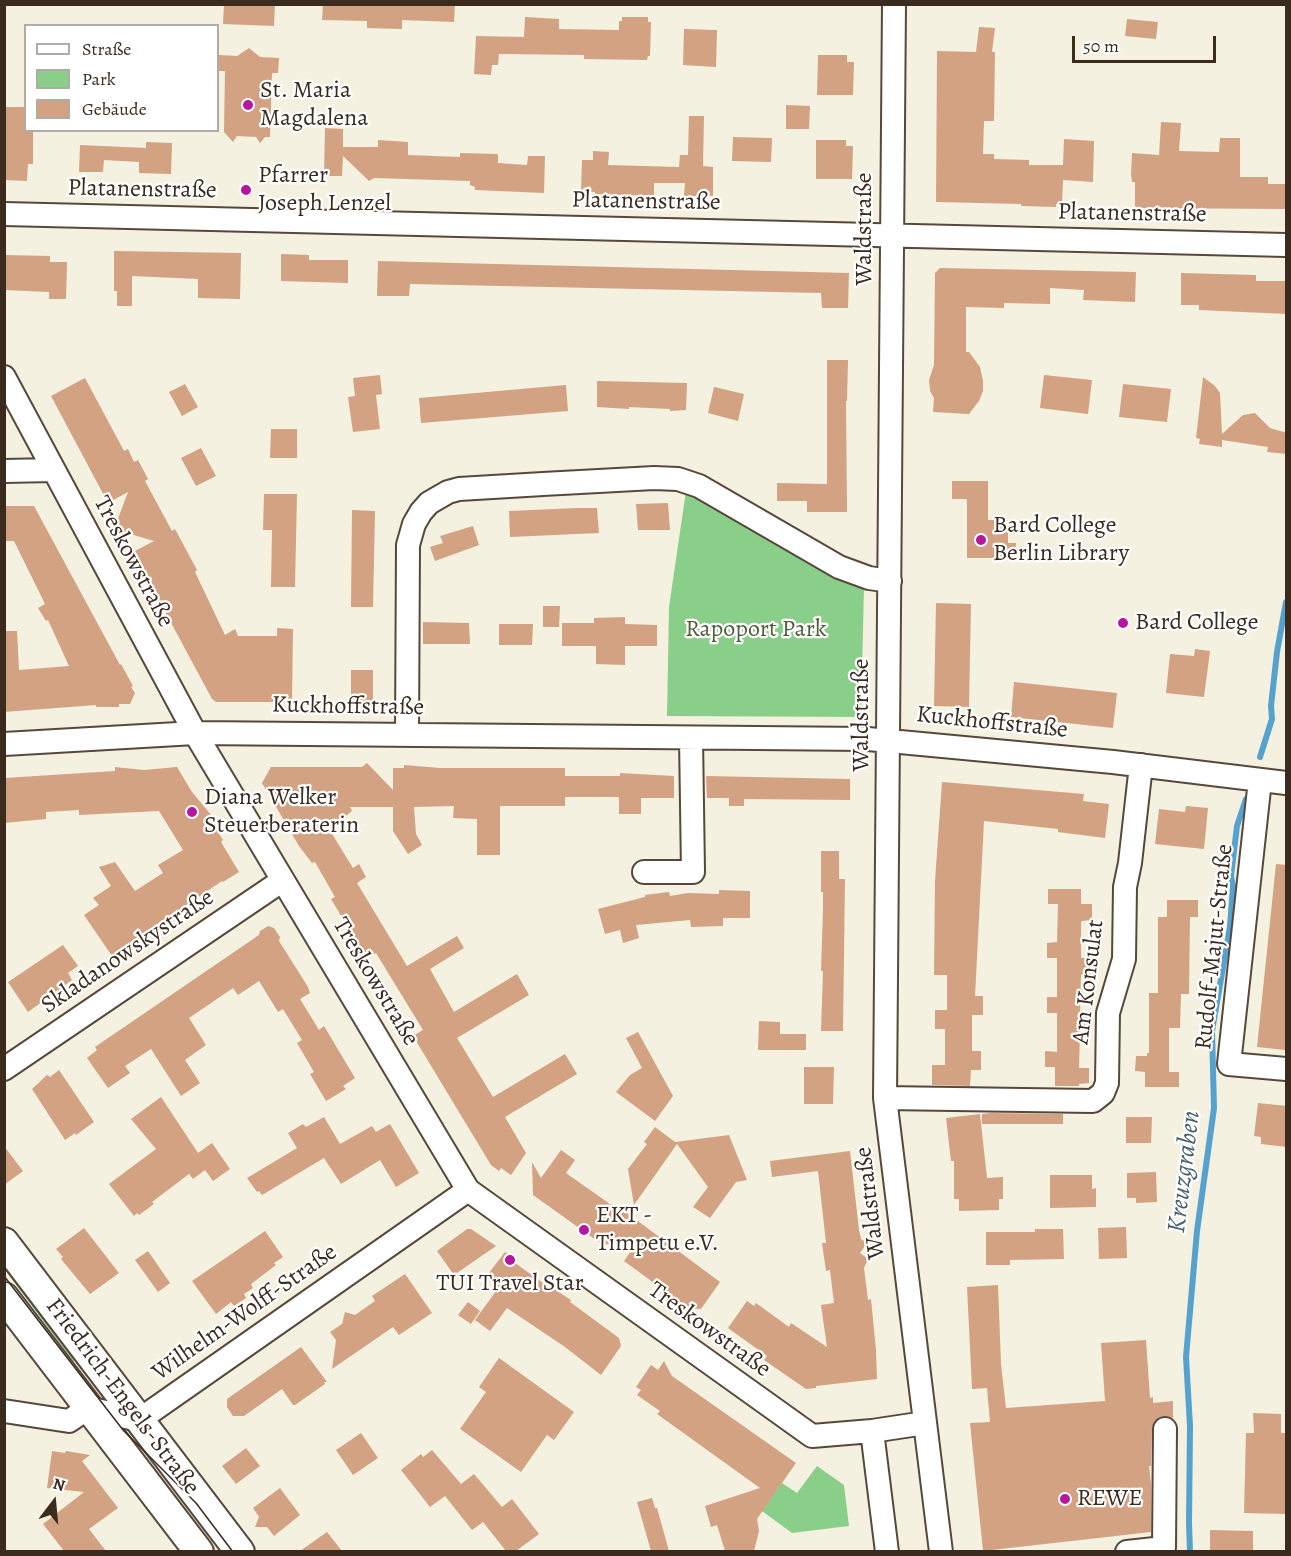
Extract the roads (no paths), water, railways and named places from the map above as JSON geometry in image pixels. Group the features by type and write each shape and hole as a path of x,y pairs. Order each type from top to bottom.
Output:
{"main road":[{"name":"Friedrich-Engels-Straße","path":"4,1242 240,1551"},
{"name":"Friedrich-Engels-Straße","path":"4,1297 199,1551"}],"street":[{"name":"Waldstraße","path":"894,4 885,1098 941,1551"},
{"name":"Platanenstraße","path":"4,214 1287,245"},
{"name":"Treskowstraße","path":"4,377 195,733 468,1190 812,1436 872,1431"},
{"path":"4,471 53,470"},
{"path":"407,735 408,545 414,524 421,512 429,503 448,492 459,489 554,483 678,479 699,486 839,567 869,578 890,581"},
{"name":"Kuckhoffstraße","path":"4,744 195,733 889,741 1141,765 1287,783"},
{"path":"644,872 693,872 691,738"},
{"name":"Am Konsulat","path":"885,1098 1093,1101 1103,1094 1107,1083 1108,1012 1124,959 1125,887 1130,863 1141,765"},
{"name":"Rudolf-Majut-Straße","path":"1260,780 1228,1064 1287,1069"},
{"name":"Skladanowskystraße","path":"4,1069 283,880"},
{"name":"Wilhelm-Wolff-Straße","path":"139,1420 468,1190"},
{"path":"4,1412 69,1421 88,1408 139,1420"},
{"path":"886,1551 872,1431 925,1423"},
{"path":"1127,1551 1164,1548 1165,1430"}],"waterway":[{"name":"Kreuzgraben","path":"1260,757 1272,719 1271,706 1277,652 1286,602"},
{"name":"Kreuzgraben","path":"1190,1552 1190,1426 1186,1357 1197,1231 1214,1108 1212,1031 1230,927 1233,886 1231,876 1237,826 1246,799"}],"tram line":[{"path":"4,1276 123,1430 196,1503 233,1552"}],"place":[{"name":"St. Maria Magdalena","path":"248,105"},
{"name":"Pfarrer Joseph Lenzel","path":"246,190"},
{"name":"Bard College Berlin Library","path":"981,540"},
{"name":"Bard College","path":"1123,623"},
{"name":"Diana Welker Steuerberaterin","path":"192,812"},
{"name":"EKT - Timpetu e.V.","path":"584,1230"},
{"name":"TUI Travel Star","path":"510,1260"},
{"name":"REWE","path":"1065,1499"}],"park label":[{"name":"Rapoport Park","path":"756,630"}]}
